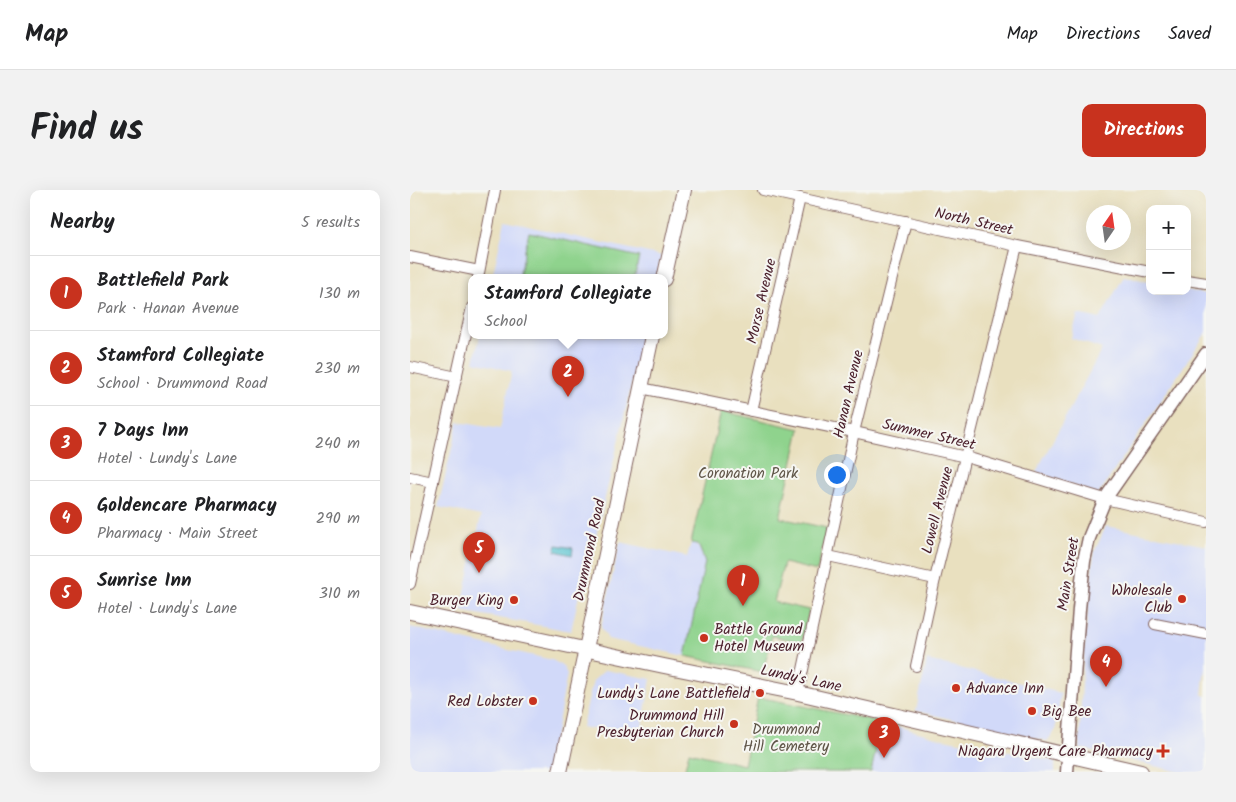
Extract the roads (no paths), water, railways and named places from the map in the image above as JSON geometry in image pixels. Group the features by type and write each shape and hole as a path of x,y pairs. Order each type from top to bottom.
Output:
{"main road":[{"path":"665,274 684,190"},
{"name":"Drummond Road","path":"560,772 651,339"},
{"name":"Lundy's Lane","path":"410,612 798,693 1140,772"}],"street":[{"path":"478,274 495,190"},
{"name":"North Street","path":"763,190 1016,246 1146,271"},
{"name":"Morse Avenue","path":"751,411 800,198"},
{"name":"Hanan Avenue","path":"798,693 854,432 906,221"},
{"name":"Lowell Avenue","path":"916,666 935,579 1016,246"},
{"path":"410,257 474,274"},
{"path":"1191,281 1206,283"},
{"path":"410,584 468,326"},
{"name":"Main Street","path":"1067,772 1084,561 1090,535 1105,499 1206,354"},
{"path":"410,367 457,377"},
{"name":"Summer Street","path":"641,388 966,457 1105,499 1206,522"},
{"path":"410,477 433,482"},
{"path":"828,556 935,579"},
{"path":"1156,624 1206,634"}],"water":[{"path":"557,545 573,548 572,555 555,551"}],"place":[{"name":"Stamford Collegiate","path":"568,397"},
{"name":"Sunrise Inn","path":"479,573"},
{"name":"Wholesale Club","path":"1182,599"},
{"name":"Burger King","path":"514,600"},
{"name":"Battlefield Park","path":"743,606"},
{"name":"Battle Ground Hotel Museum","path":"704,638"},
{"name":"Goldencare Pharmacy","path":"1106,687"},
{"name":"Advance Inn","path":"956,688"},
{"name":"Lundy's Lane Battlefield","path":"760,693"},
{"name":"Red Lobster","path":"533,701"},
{"name":"Big Bee","path":"1032,711"},
{"name":"Drummond Hill Presbyterian Church","path":"734,724"},
{"name":"Niagara Urgent Care Pharmacy","path":"1163,751"},
{"name":"7 Days Inn","path":"884,758"}],"park label":[{"name":"Coronation Park","path":"748,473"},
{"name":"Drummond Hill Cemetery","path":"786,738"}]}
